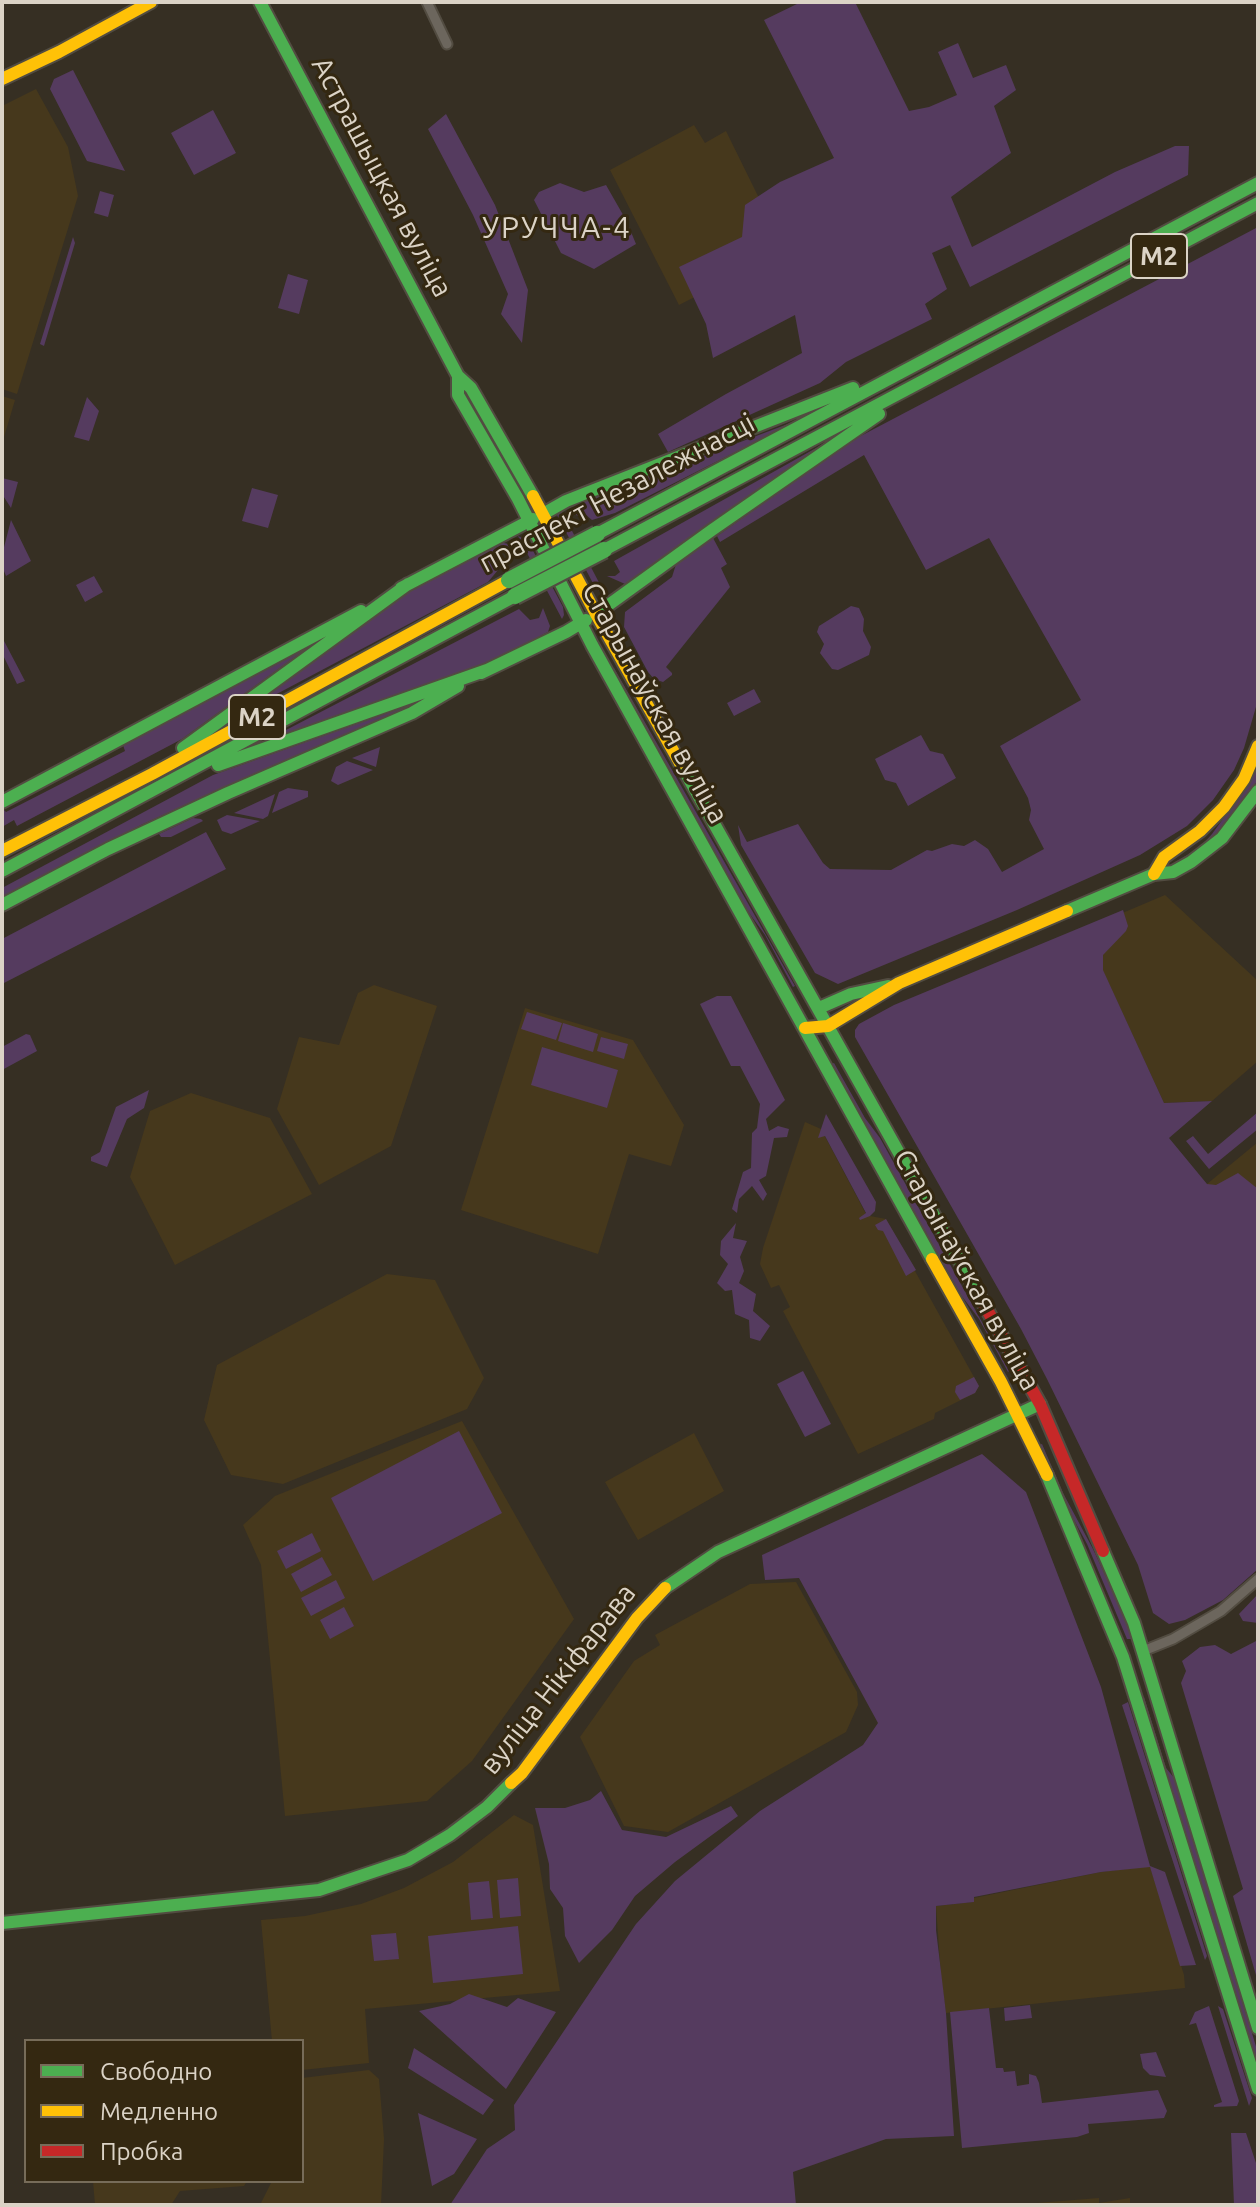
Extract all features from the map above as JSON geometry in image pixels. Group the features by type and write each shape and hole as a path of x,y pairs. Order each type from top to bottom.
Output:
{"main road":[{"path":"2,79 151,2"},
{"name":"Астрашыцкая вуліца","path":"260,2 458,376 471,388 536,518"},
{"name":"праспект Незалежнасці","path":"2,871 154,781 512,588 597,534 1258,183"},
{"name":"праспект Незалежнасці","path":"512,588 604,550 1258,203"},
{"path":"2,802 566,501 922,361"},
{"path":"2,905 108,849 412,713 487,670 588,619 933,376"},
{"name":"Старынаўская вуліца","path":"536,518 805,1028 996,1372 1048,1477 1123,1657 1258,2089"},
{"path":"154,781 191,741 408,584"},
{"name":"Старынаўская вуліца","path":"588,619 819,1008 1040,1404 1134,1623 1258,2028"},
{"path":"154,781 263,748 487,670"},
{"path":"1154,874 1164,857 1200,831 1224,807 1244,779 1258,746"},
{"name":"праспект Незалежнасці","path":"2,851 154,781"},
{"path":"805,1028 828,1026 899,983 1154,874 1173,872 1206,851 1236,822 1258,791"},
{"path":"805,1028 819,1008 851,994 899,983"},
{"name":"вуліца Нікіфарава","path":"2,1923 319,1890 408,1860 450,1835 487,1807 522,1773 637,1618 662,1590 686,1572 718,1552 1040,1404"},
{"path":"1123,1657 1143,1651"}],"street":[{"path":"427,2 447,44"},
{"path":"1143,1651 1173,1639 1221,1611 1258,1579"}],"shaded area":[{"path":"801,2 855,2 909,111 929,107 957,95 938,52 958,43 973,78 1006,65 1016,90 994,106 1011,153 951,197 972,247 1115,172 1175,146 1189,146 1188,175 970,287 950,245 932,253 947,289 925,304 932,319 846,362 820,383 668,452 658,434 802,353 795,315 713,358 706,324 679,267 742,237 745,205 780,182 834,158 764,20"},
{"path":"73,70 125,171 87,161 50,89 54,79"},
{"path":"36,89 68,147 78,196 17,394 2,389 2,106"},
{"path":"213,110 236,153 194,175 171,133"},
{"path":"446,114 495,205 528,290 522,343 501,314 508,294 473,215 428,129"},
{"path":"694,125 705,143 726,131 785,251 679,305 610,170"},
{"path":"560,183 584,192 606,185 636,244 594,269 561,253 534,200 539,192"},
{"path":"100,191 114,195 108,217 94,213"},
{"path":"1258,227 1258,700 1234,770 1213,800 1187,826 1140,855 838,984 815,973 741,845 738,825 747,842 798,824 830,869 891,870 927,850 952,844 964,846 975,840 988,849 1002,872 1044,849 1029,820 1031,810 1028,798 1000,746 1081,700 989,538 926,570 864,455 720,542 717,536 853,440"},
{"path":"73,237 75,243 44,346 40,344"},
{"path":"288,274 308,280 299,314 278,308"},
{"path":"2,396 15,400 2,444"},
{"path":"87,397 99,411 89,441 74,437"},
{"path":"801,419 615,513 592,520 586,515 577,516 572,506"},
{"path":"834,438 625,584 607,576 620,572 614,561"},
{"path":"2,478 18,482 11,508 2,494"},
{"path":"252,488 278,495 268,528 242,521"},
{"path":"560,508 605,594 596,589 557,515"},
{"path":"11,520 31,561 6,576 2,555"},
{"path":"518,536 531,547 563,607 562,619"},
{"path":"713,538 727,564 721,568 730,587 666,667 672,675 663,682 654,679 624,627 625,612 672,577 677,561"},
{"path":"500,542 508,544 511,551 496,557 494,563 498,570 488,582 222,723 403,594"},
{"path":"94,576 103,592 85,602 76,585"},
{"path":"851,606 859,608 864,619 863,631 871,647 869,655 838,670 832,669 820,653 824,644 817,632 819,626"},
{"path":"543,608 550,626 548,632 495,660 261,743 519,609 530,620 539,618"},
{"path":"335,628 182,739 17,826 14,820 2,827 2,808 6,812 125,751 123,745"},
{"path":"3,639 25,681 17,684 2,653"},
{"path":"614,668 795,986 747,910"},
{"path":"754,689 761,702 734,716 727,703"},
{"path":"423,700 227,790 203,797 141,825 2,898 2,888 213,775"},
{"path":"921,735 930,751 943,754 956,778 908,806 896,783 885,780 875,759"},
{"path":"380,747 376,767 352,758"},
{"path":"347,761 373,770 338,785 331,781 336,767"},
{"path":"1258,763 1258,780 1239,808 1200,849 1175,864 1199,848 1212,834 1249,783"},
{"path":"288,788 308,791 308,797 272,813 279,792"},
{"path":"275,794 268,816 263,819 234,813"},
{"path":"227,815 260,821 231,834 222,831 217,820"},
{"path":"193,818 203,821 171,837 161,837 159,834"},
{"path":"206,832 226,869 2,984 2,939"},
{"path":"1165,895 1258,981 1258,1061 1212,1101 1164,1103 1103,971 1087,928"},
{"path":"1123,910 1128,926 1103,955 1103,970 1164,1103 1212,1101 1169,1138 1207,1184 1216,1185 1238,1173 1258,1189 1258,1569 1223,1600 1185,1620 1169,1624 1153,1613 1138,1565 1047,1379 855,1037 859,1024 894,1005"},
{"path":"374,985 437,1006 391,1146 319,1185 277,1109 299,1037 339,1045 358,993"},
{"path":"717,996 731,996 785,1100 766,1119 769,1131 778,1126 789,1129 787,1137 774,1138 766,1176 759,1180 767,1194 763,1201 752,1186 739,1199 737,1213 732,1209 743,1172 751,1168 752,1133 757,1128 760,1104 740,1066 731,1066 700,1004"},
{"path":"525,1008 633,1040 684,1125 671,1166 629,1154 598,1254 461,1210"},
{"path":"527,1012 562,1023 556,1040 521,1029"},
{"path":"563,1023 598,1034 593,1052 558,1041"},
{"path":"26,1034 30,1035 37,1051 2,1070 2,1047"},
{"path":"601,1037 628,1044 624,1059 597,1051"},
{"path":"542,1047 618,1070 607,1108 531,1085"},
{"path":"834,1063 880,1138 1008,1372 979,1319 961,1295 831,1064"},
{"path":"149,1090 144,1108 127,1119 107,1167 91,1161 91,1157 100,1152 116,1107"},
{"path":"191,1093 270,1118 312,1194 175,1265 130,1177 150,1111"},
{"path":"1258,1112 1258,1129 1209,1169 1186,1141 1193,1136 1208,1154"},
{"path":"826,1114 876,1202 875,1211 860,1220 866,1213 825,1136 818,1138"},
{"path":"805,1122 821,1129 866,1214 886,1219 979,1386 975,1393 935,1413 934,1419 858,1454 783,1311 790,1307 779,1285 771,1288 760,1264"},
{"path":"1258,1142 1258,1244 1207,1184"},
{"path":"886,1219 916,1270 906,1276 883,1231 875,1225"},
{"path":"736,1223 733,1238 747,1241 740,1257 744,1271 739,1283 756,1294 753,1311 770,1326 760,1341 750,1338 749,1320 735,1314 732,1290 725,1291 717,1283 728,1264 720,1255 721,1241"},
{"path":"387,1274 435,1280 484,1378 467,1409 283,1484 231,1475 204,1420 217,1365"},
{"path":"803,1371 831,1424 805,1437 777,1384"},
{"path":"974,1377 979,1386 975,1393 960,1400 955,1392 956,1386"},
{"path":"462,1421 574,1619 472,1761 427,1801 285,1816 261,1565 243,1525 275,1496"},
{"path":"459,1431 502,1513 373,1581 331,1498"},
{"path":"694,1433 724,1491 638,1540 605,1482"},
{"path":"1042,1444 1134,1637 1131,1639 1127,1639 1087,1544 1060,1494 1039,1445"},
{"path":"982,1454 1026,1492 1101,1687 1150,1866 1165,1872 1196,1965 1180,1966 1150,1867 1101,1872 974,1897 974,1902 936,1906 954,2136 886,2139 793,2172 796,2205 450,2205 487,2149 515,2130 514,2105 636,1924 675,1881 760,1811 863,1745 878,1723 799,1578 765,1580 762,1555"},
{"path":"312,1533 321,1551 286,1569 277,1551"},
{"path":"322,1557 332,1575 301,1592 291,1574"},
{"path":"336,1580 345,1598 311,1616 301,1598"},
{"path":"796,1582 857,1692 858,1705 846,1732 668,1832 624,1826 580,1737 634,1661 660,1645 655,1635 750,1584"},
{"path":"1258,1594 1258,1623 1243,1621 1239,1614"},
{"path":"344,1607 354,1626 330,1639 320,1620"},
{"path":"1258,1640 1258,1982 1233,1896 1243,1889 1181,1683 1186,1671 1182,1661 1200,1647 1215,1645 1231,1654"},
{"path":"1144,1697 1166,1768 1175,1779 1258,2053 1258,2065 1141,1698"},
{"path":"1128,1702 1207,1956 1205,1960 1122,1705"},
{"path":"601,1791 622,1830 666,1837 731,1806 738,1816 635,1896 612,1930 579,1963 565,1936 563,1908 550,1889 549,1864 535,1808 565,1808 590,1800"},
{"path":"514,1815 533,1825 560,1991 365,2009 369,2063 304,2070 304,2039 272,2039 261,1920 305,1916 361,1904 404,1888 453,1862"},
{"path":"1150,1866 1184,1975 1185,1988 946,2013 936,1906 973,1902 974,1898 1101,1872"},
{"path":"518,1878 521,1916 500,1918 497,1880"},
{"path":"489,1881 493,1918 471,1920 468,1883"},
{"path":"518,1926 523,1974 433,1983 428,1936"},
{"path":"396,1933 399,1959 374,1961 371,1935"},
{"path":"469,1994 507,2007 518,1998 556,2012 506,2089 419,2011 450,2004"},
{"path":"1030,2005 1032,2018 1005,2021 1004,2008"},
{"path":"1209,2006 1239,2101 1237,2106 1214,2107 1222,2102 1196,2023 1189,2025 1195,2012"},
{"path":"1218,2006 1223,2009 1252,2098 1249,2106"},
{"path":"989,2008 996,2068 1003,2068 1004,2072 1015,2071 1017,2086 1029,2084 1029,2074 1036,2076 1042,2103 1158,2090 1167,2111 1164,2118 1088,2124 1089,2133 1077,2137 962,2148 950,2012"},
{"path":"414,2048 494,2100 483,2115 408,2068"},
{"path":"1156,2052 1166,2077 1150,2075 1143,2068 1140,2054"},
{"path":"369,2070 379,2079 384,2139 381,2205 260,2205 271,2183 304,2183 304,2078"},
{"path":"418,2113 477,2139 454,2174 432,2186"},
{"path":"1231,2133 1246,2133 1258,2169 1258,2205 1234,2205"},
{"path":"93,2183 246,2183 244,2186 180,2191 171,2205 95,2205"},
{"path":"1099,2198 1099,2203 1130,2198 1130,2205 1012,2205"}],"traffic: fast":[{"path":"260,2 458,376 471,388 533,496"},
{"path":"597,534 1258,183"},
{"path":"604,550 1258,203"},
{"path":"458,376 458,395 518,499 592,645 932,1259"},
{"path":"543,514 566,501 853,388"},
{"path":"596,614 879,414"},
{"path":"401,588 533,519"},
{"path":"509,580 597,534"},
{"path":"515,596 604,550"},
{"path":"183,748 408,584"},
{"path":"2,871 515,596"},
{"path":"2,802 361,611"},
{"path":"481,673 586,620"},
{"path":"218,765 487,670"},
{"path":"2,905 108,849 412,713 458,686"},
{"path":"680,763 981,1299"},
{"path":"1067,911 1154,874 1173,872 1191,862 1222,838 1258,791"},
{"path":"819,1008 851,994 888,986"},
{"path":"665,1588 718,1552 1040,1404"},
{"path":"1047,1475 1123,1657 1258,2089"},
{"path":"1103,1551 1134,1623 1258,2028"},
{"path":"2,1923 319,1890 408,1860 450,1835 487,1807 511,1783"}],"traffic: slow":[{"path":"2,79 151,2"},
{"path":"533,496 680,763"},
{"path":"2,851 152,774 509,580"},
{"path":"1154,874 1164,857 1200,831 1224,807 1244,779 1258,746"},
{"path":"805,1028 828,1026 899,983 1067,911"},
{"path":"932,1259 1001,1382 1047,1475"},
{"path":"511,1783 522,1773 637,1618 665,1588"}],"traffic: jam":[{"path":"981,1299 1040,1404 1103,1551"}],"district":[{"name":"УРУЧЧА-4","path":"557,228"}]}
